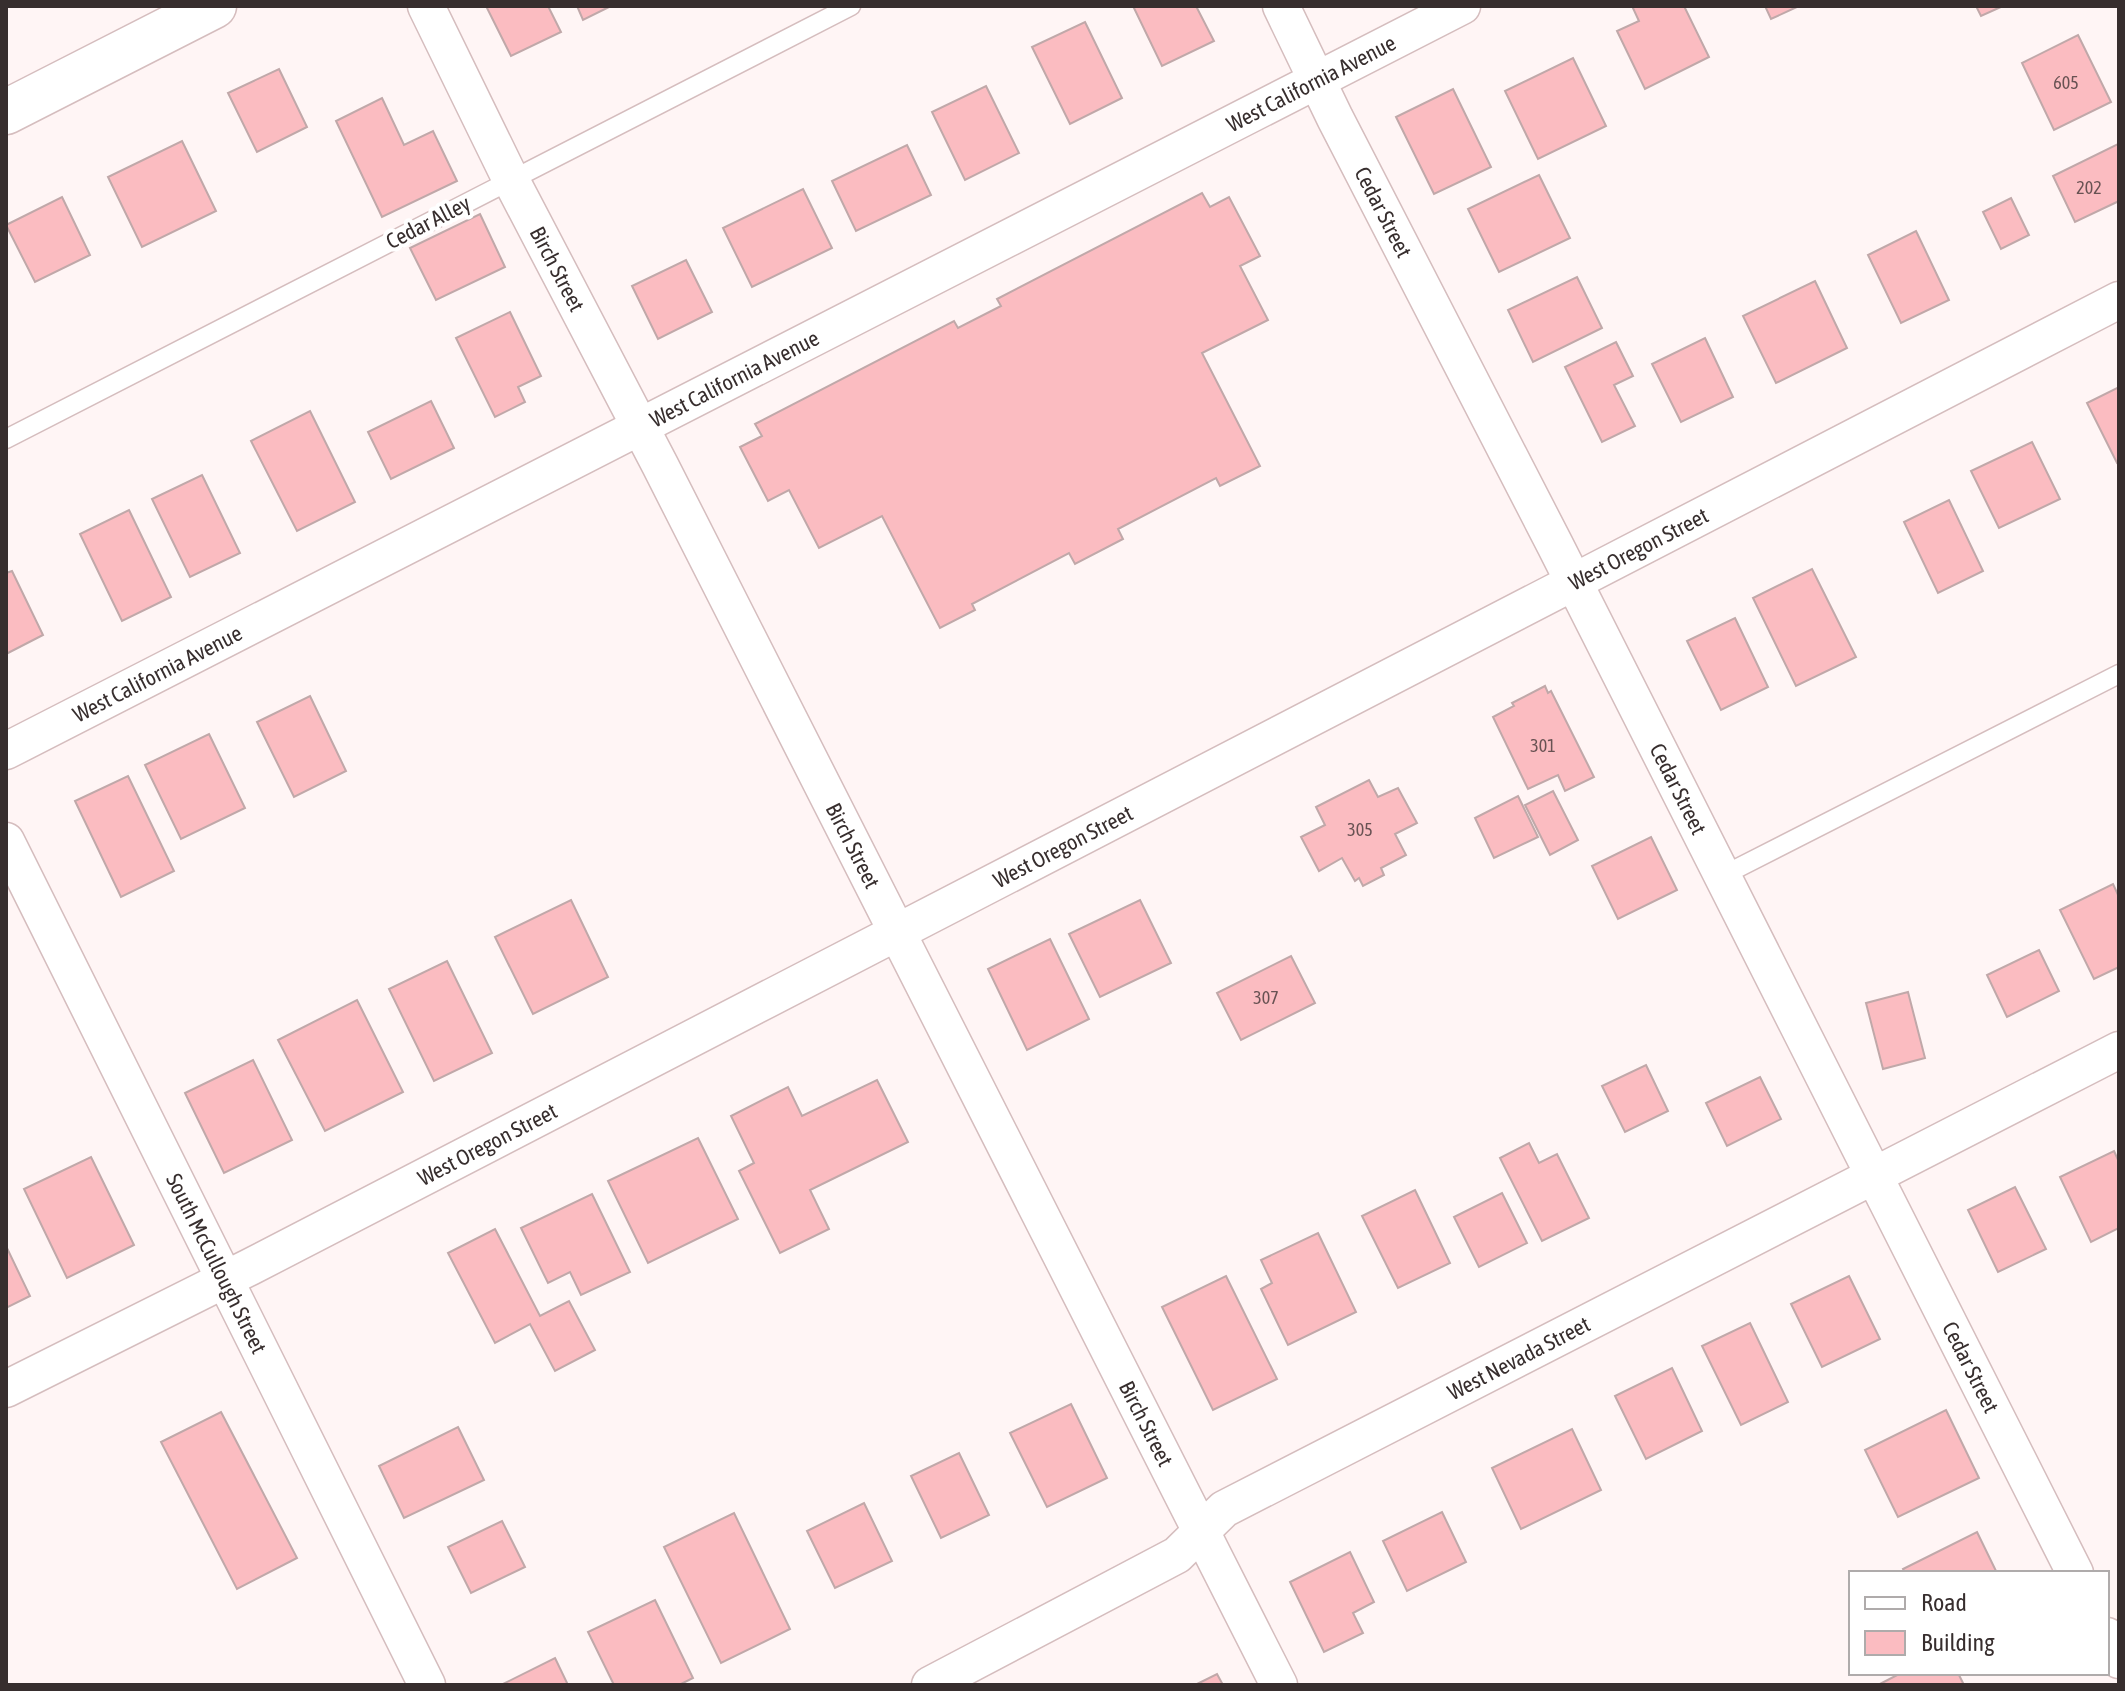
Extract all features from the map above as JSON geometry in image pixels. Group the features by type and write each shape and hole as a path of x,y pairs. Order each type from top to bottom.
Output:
{"street":[{"path":"6,112 214,6"},
{"name":"Birch Street","path":"426,6 511,180 641,427 1279,1685"},
{"name":"Cedar Street","path":"1281,6 2074,1571"},
{"name":"West California Avenue","path":"6,751 1462,6"},
{"name":"West Oregon Street","path":"6,1389 225,1280 2119,300"},
{"name":"South McCullough Street","path":"6,841 427,1685"},
{"name":"West Nevada Street","path":"930,1685 1177,1555 1224,1509 2119,1050"},
{"path":"2109,1640 2119,1660"}],"lane":[{"name":"Cedar Alley","path":"6,439 851,6"},
{"path":"1722,876 2119,674"}],"building":[{"path":"486,6 548,6 561,32 511,56"},
{"path":"577,6 611,6 583,20"},
{"path":"1133,6 1196,6 1214,41 1162,66"},
{"path":"1632,6 1684,6 1709,57 1645,89 1617,31 1639,21"},
{"path":"1765,6 1799,6 1771,19"},
{"path":"1976,6 2003,6 1981,16"},
{"path":"1085,22 1122,98 1070,124 1032,47"},
{"path":"2078,35 2111,102 2054,130 2022,63"},
{"path":"1573,58 1606,126 1538,159 1505,91"},
{"path":"279,69 307,127 257,152 228,93"},
{"path":"986,86 1019,153 965,180 932,112"},
{"path":"1453,89 1491,167 1434,194 1396,117"},
{"path":"382,98 404,145 433,131 457,181 382,217 336,121"},
{"path":"182,141 216,211 142,247 108,177"},
{"path":"2118,144 2119,201 2075,222 2053,176"},
{"path":"907,145 931,195 856,231 832,181"},
{"path":"1539,175 1570,238 1499,272 1468,209"},
{"path":"803,189 832,248 752,287 723,228"},
{"path":"1202,193 1210,207 1229,197 1260,256 1240,266 1268,320 1202,353 1260,466 1220,486 1216,478 1118,529 1123,539 1075,564 1069,553 972,604 975,610 940,628 882,516 819,548 789,490 768,501 740,447 762,436 755,424 954,321 958,328 1001,306 997,299"},
{"path":"62,197 90,255 35,282 6,225"},
{"path":"2011,198 2029,235 2001,249 1983,212"},
{"path":"480,214 505,267 436,300 410,248"},
{"path":"1916,231 1949,300 1901,323 1868,255"},
{"path":"686,260 712,312 658,339 632,286"},
{"path":"1577,277 1602,328 1533,362 1508,310"},
{"path":"1815,281 1847,348 1776,383 1743,316"},
{"path":"510,312 541,376 518,387 525,402 495,417 456,338"},
{"path":"1705,338 1733,397 1681,422 1652,364"},
{"path":"1616,342 1633,376 1614,385 1635,426 1602,442 1565,367"},
{"path":"2119,387 2119,462 2117,463 2087,403"},
{"path":"431,401 454,448 391,479 368,432"},
{"path":"310,411 355,502 297,531 251,441"},
{"path":"2032,442 2060,499 1999,528 1971,471"},
{"path":"202,475 240,553 190,577 152,499"},
{"path":"1949,500 1983,571 1938,593 1904,522"},
{"path":"129,510 171,597 122,621 80,534"},
{"path":"1812,569 1856,657 1796,686 1753,598"},
{"path":"12,571 43,635 6,654 6,573"},
{"path":"1735,618 1768,687 1721,710 1687,641"},
{"path":"1545,686 1548,693 1551,691 1594,777 1565,791 1558,775 1528,789 1493,717"},
{"path":"310,696 346,771 294,797 257,722"},
{"path":"209,734 245,808 181,839 145,765"},
{"path":"128,776 174,871 121,897 75,801"},
{"path":"1369,780 1378,797 1398,788 1417,823 1395,834 1406,855 1381,868 1384,875 1363,886 1359,878 1355,881 1342,858 1319,871 1301,837 1325,825 1316,807"},
{"path":"1553,791 1578,840 1550,855 1525,805"},
{"path":"1518,796 1538,837 1494,858 1475,818"},
{"path":"1651,837 1677,890 1618,919 1592,866"},
{"path":"2113,884 2119,897 2119,967 2094,979 2060,910"},
{"path":"571,900 608,977 533,1014 495,937"},
{"path":"1140,900 1171,963 1100,997 1069,934"},
{"path":"1050,939 1089,1019 1027,1050 988,969"},
{"path":"2039,950 2059,991 2007,1017 1987,975"},
{"path":"1291,956 1315,1003 1241,1040 1217,993"},
{"path":"447,961 492,1053 434,1081 389,989"},
{"path":"1908,992 1925,1058 1883,1069 1866,1003"},
{"path":"357,1000 403,1092 325,1131 278,1040"},
{"path":"253,1060 292,1140 224,1173 185,1093"},
{"path":"1646,1065 1668,1111 1625,1132 1602,1086"},
{"path":"1760,1077 1781,1119 1727,1146 1706,1103"},
{"path":"877,1080 908,1142 810,1190 829,1229 780,1253 739,1171 754,1163 731,1116 788,1087 802,1116"},
{"path":"698,1138 738,1219 648,1263 608,1181"},
{"path":"1529,1143 1539,1163 1557,1154 1589,1218 1542,1241 1500,1158"},
{"path":"2114,1151 2119,1162 2119,1228 2091,1242 2060,1177"},
{"path":"91,1157 134,1245 67,1278 24,1189"},
{"path":"2015,1187 2046,1249 1998,1272 1968,1210"},
{"path":"1415,1190 1450,1263 1398,1288 1362,1216"},
{"path":"1502,1193 1527,1243 1479,1267 1454,1217"},
{"path":"592,1194 630,1272 581,1295 570,1272 548,1283 521,1228"},
{"path":"495,1229 540,1316 569,1301 595,1350 555,1371 530,1324 495,1343 448,1253"},
{"path":"1318,1233 1356,1312 1288,1345 1261,1289 1272,1283 1261,1260"},
{"path":"6,1246 30,1296 6,1308"},
{"path":"1226,1276 1277,1379 1213,1410 1162,1307"},
{"path":"1849,1276 1880,1339 1822,1367 1791,1304"},
{"path":"1750,1323 1788,1402 1741,1425 1702,1346"},
{"path":"1672,1368 1702,1431 1646,1459 1615,1396"},
{"path":"1071,1404 1107,1478 1047,1507 1010,1433"},
{"path":"1946,1410 1979,1478 1898,1517 1865,1450"},
{"path":"221,1412 297,1558 237,1589 161,1442"},
{"path":"458,1427 484,1480 404,1518 379,1466"},
{"path":"1572,1429 1601,1490 1521,1529 1492,1468"},
{"path":"959,1453 989,1515 941,1538 911,1476"},
{"path":"864,1503 892,1561 835,1588 807,1531"},
{"path":"1442,1512 1466,1562 1407,1591 1383,1541"},
{"path":"734,1513 790,1629 721,1663 664,1547"},
{"path":"502,1521 525,1567 471,1593 448,1547"},
{"path":"1977,1532 1996,1571 1904,1571"},
{"path":"1350,1552 1374,1602 1353,1613 1363,1633 1324,1652 1290,1582"},
{"path":"655,1600 693,1678 679,1685 614,1685 588,1632"},
{"path":"555,1658 568,1685 501,1685"},
{"path":"1217,1674 1223,1685 1195,1685"},
{"path":"1897,1675 1959,1675 1964,1685 1878,1685"}]}
